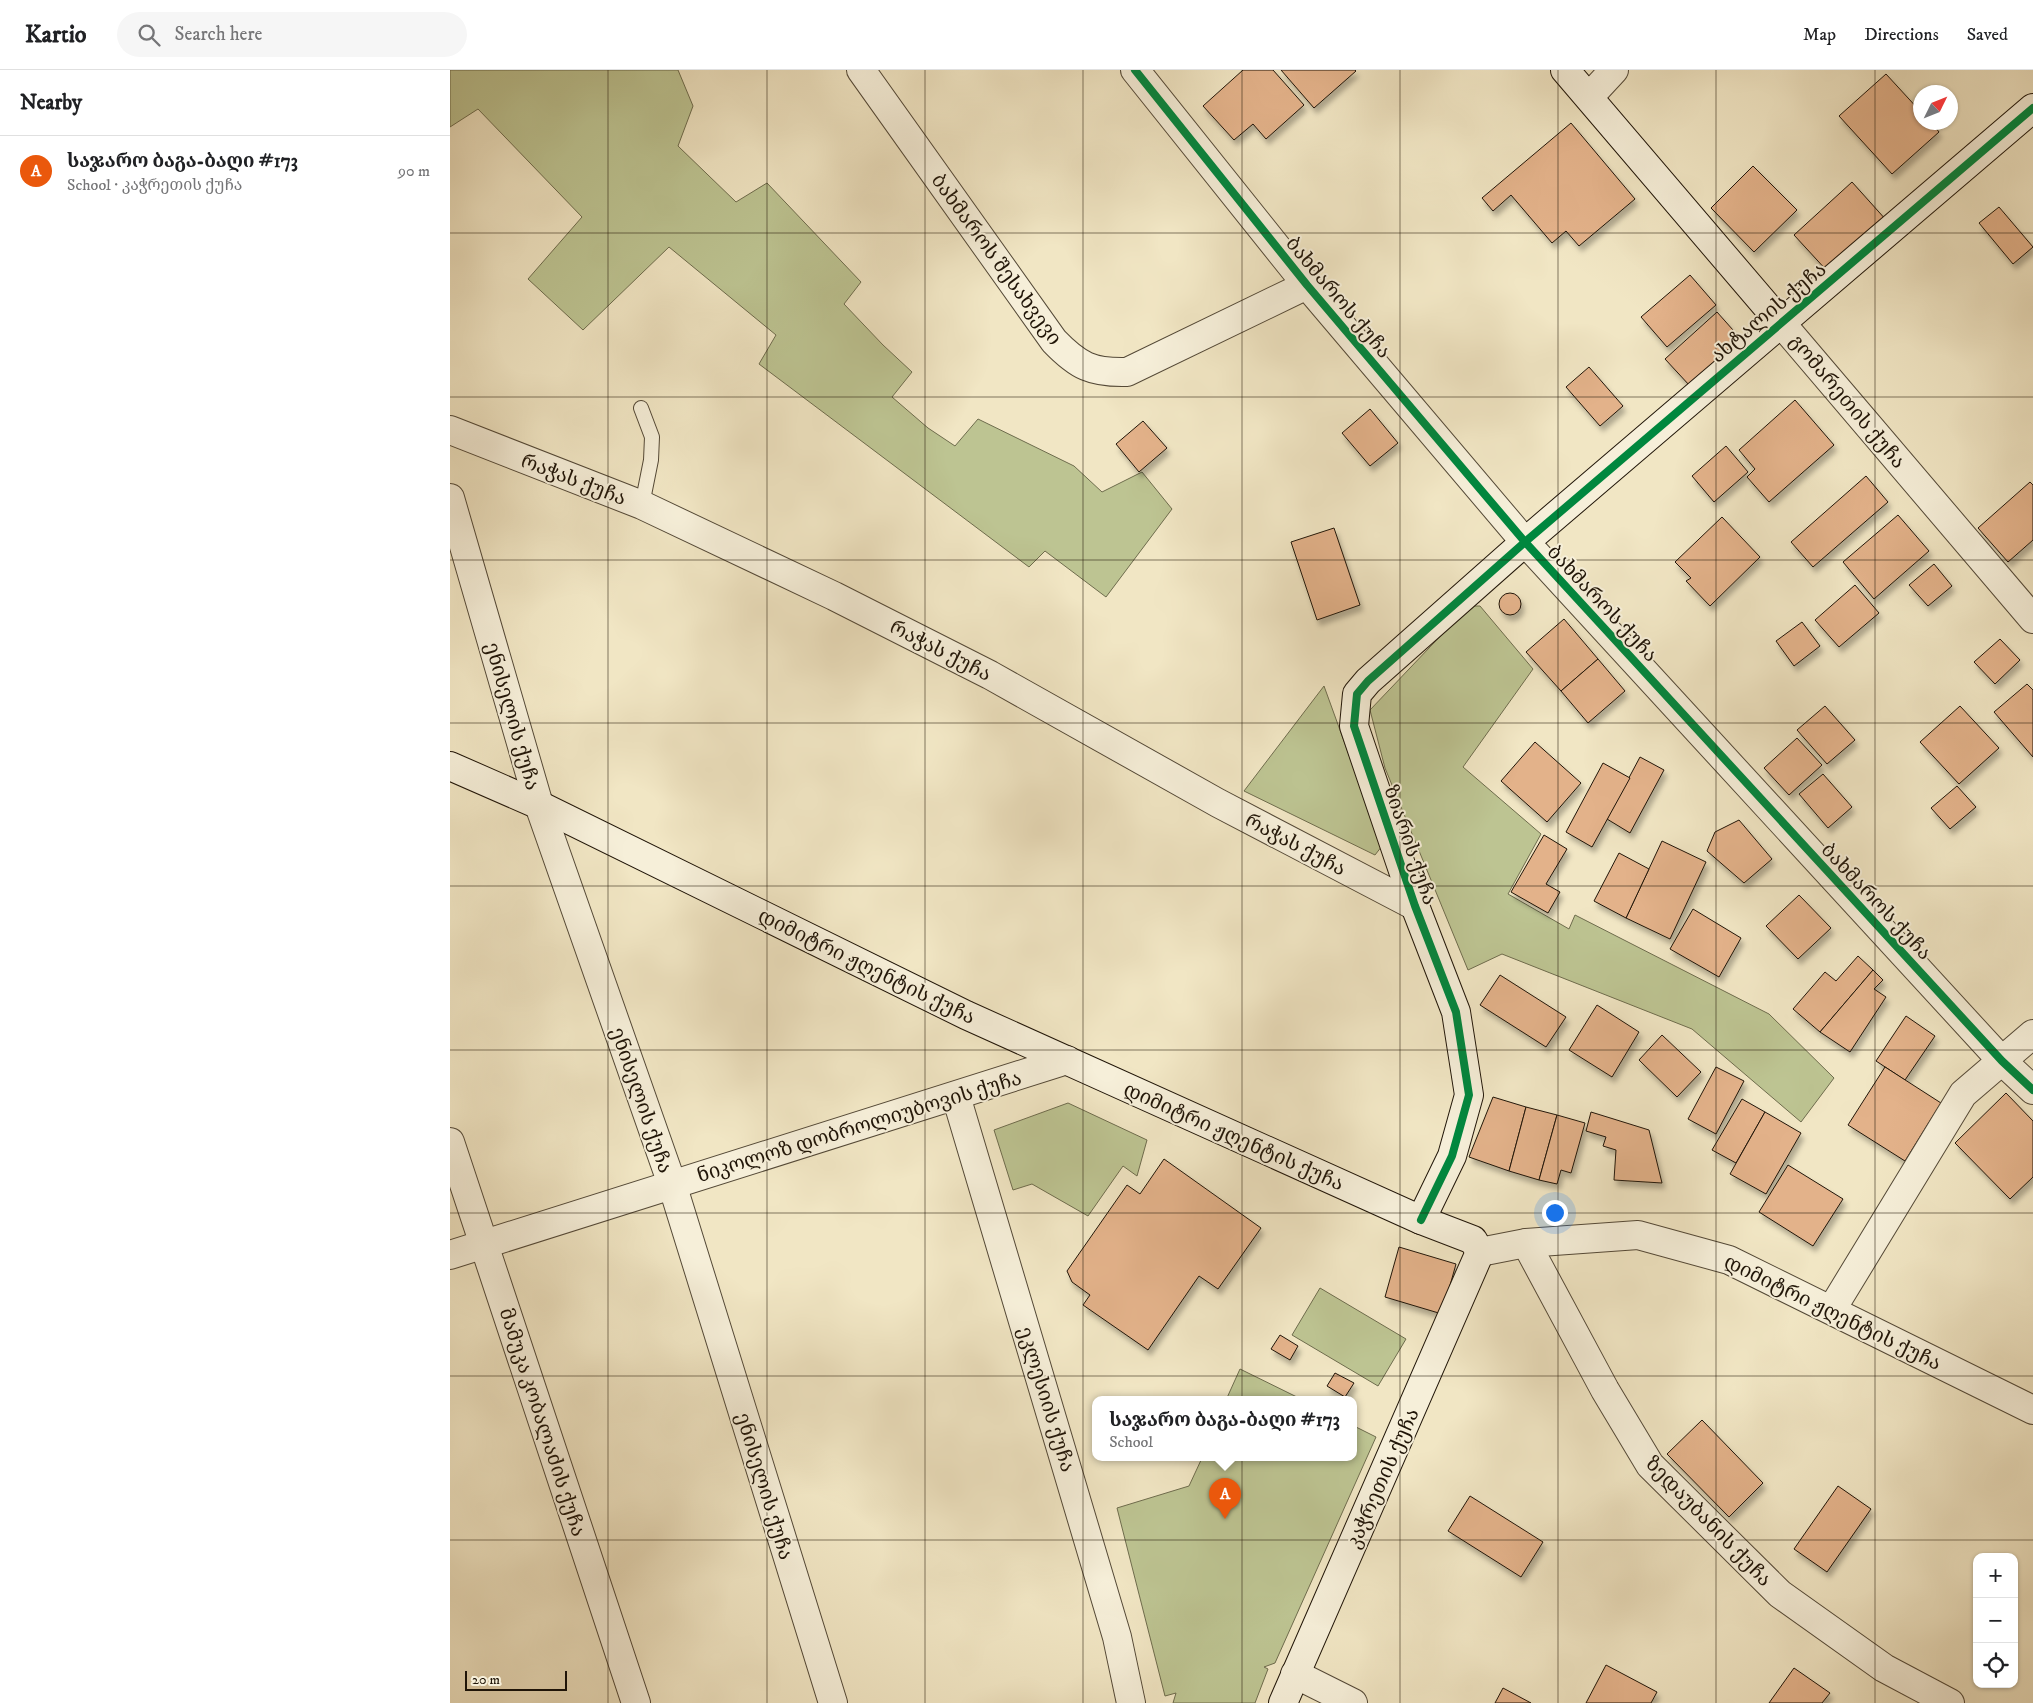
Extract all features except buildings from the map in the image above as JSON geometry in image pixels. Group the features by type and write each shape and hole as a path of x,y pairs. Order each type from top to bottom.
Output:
{"street":[{"name":"ბახმაროს შესახვევი","path":"861,70 1054,341 1070,358 1084,368 1107,373 1127,372 1307,286"},
{"name":"ბახმაროს ქუჩა","path":"1135,70 1307,286 1525,542 2002,1061 2033,1090"},
{"name":"გომარეთის ქუჩა","path":"1565,70 2033,619"},
{"path":"1589,97 1614,70"},
{"name":"ახტალის ქუჩა","path":"1525,542 2033,108"},
{"name":"რაჭას ქუჩა","path":"450,430 642,505 834,596 990,675 1218,803 1414,906"},
{"name":"ენისელის ქუჩა","path":"450,498 539,805 672,1184 833,1703"},
{"name":"ზიარის ქუჩა","path":"1421,1220 1452,1156 1469,1095 1456,1012 1414,906 1354,726 1357,694 1368,681 1525,542"},
{"name":"დიმიტრი ჟღენტის ქუჩა","path":"450,766 539,805 966,1015 1421,1220 1474,1240 1480,1252 1526,1243 1638,1235 1729,1260 1832,1309 2033,1410"},
{"path":"1832,1309 1963,1094 2033,1034"},
{"name":"ნიკოლოზ დობროლიუბოვის ქუჩა","path":"450,1255 1067,1060"},
{"name":"ეკლესიის ქუჩა","path":"956,1096 1117,1637 1131,1703"},
{"name":"მამუკა კობალაძის ქუჩა","path":"450,1142 636,1703"},
{"name":"ზედაუბანის ქუჩა","path":"1526,1243 1604,1390 1650,1465 1780,1594 1884,1668 1950,1703"},
{"name":"კაჭრეთის ქუჩა","path":"1283,1703 1480,1252"},
{"path":"1295,1674 1353,1703"}],"lane":[{"path":"641,408 652,437 651,460 642,505"}],"green space":[{"path":"450,70 678,70 693,106 678,146 736,202 767,183 861,282 844,304 912,372 892,397 928,428 955,446 978,419 1074,466 1102,492 1142,472 1172,509 1106,597 1045,551 1029,567 759,364 776,335 669,247 583,330 528,279 582,217 478,109 450,127"},
{"path":"1469,606 1480,606 1533,669 1463,767 1541,834 1508,894 1569,929 1575,915 1769,1014 1834,1078 1801,1122 1692,1029 1502,954 1468,970 1385,768 1370,710"},
{"path":"1324,686 1382,846 1375,855 1244,791"},
{"path":"1068,1103 1147,1140 1137,1176 1123,1166 1088,1216 1032,1184 1013,1190 994,1130"},
{"path":"1320,1288 1406,1339 1378,1386 1292,1335"},
{"path":"1240,1369 1295,1396 1228,1396"},
{"path":"1357,1428 1376,1437 1275,1663 1264,1667 1268,1669 1255,1703 1173,1703 1176,1693 1165,1696 1117,1508 1189,1486 1201,1461 1357,1461"}],"cycle path":[{"path":"1135,70 1307,285 1525,542 2002,1061 2033,1090"},
{"path":"1421,1220 1452,1156 1469,1095 1456,1012 1415,906 1354,726 1357,694 1368,681 1525,542 2033,108"}],"place":[{"name":"საჯარო ბაგა-ბაღი #173","path":"1225,1519"}]}
